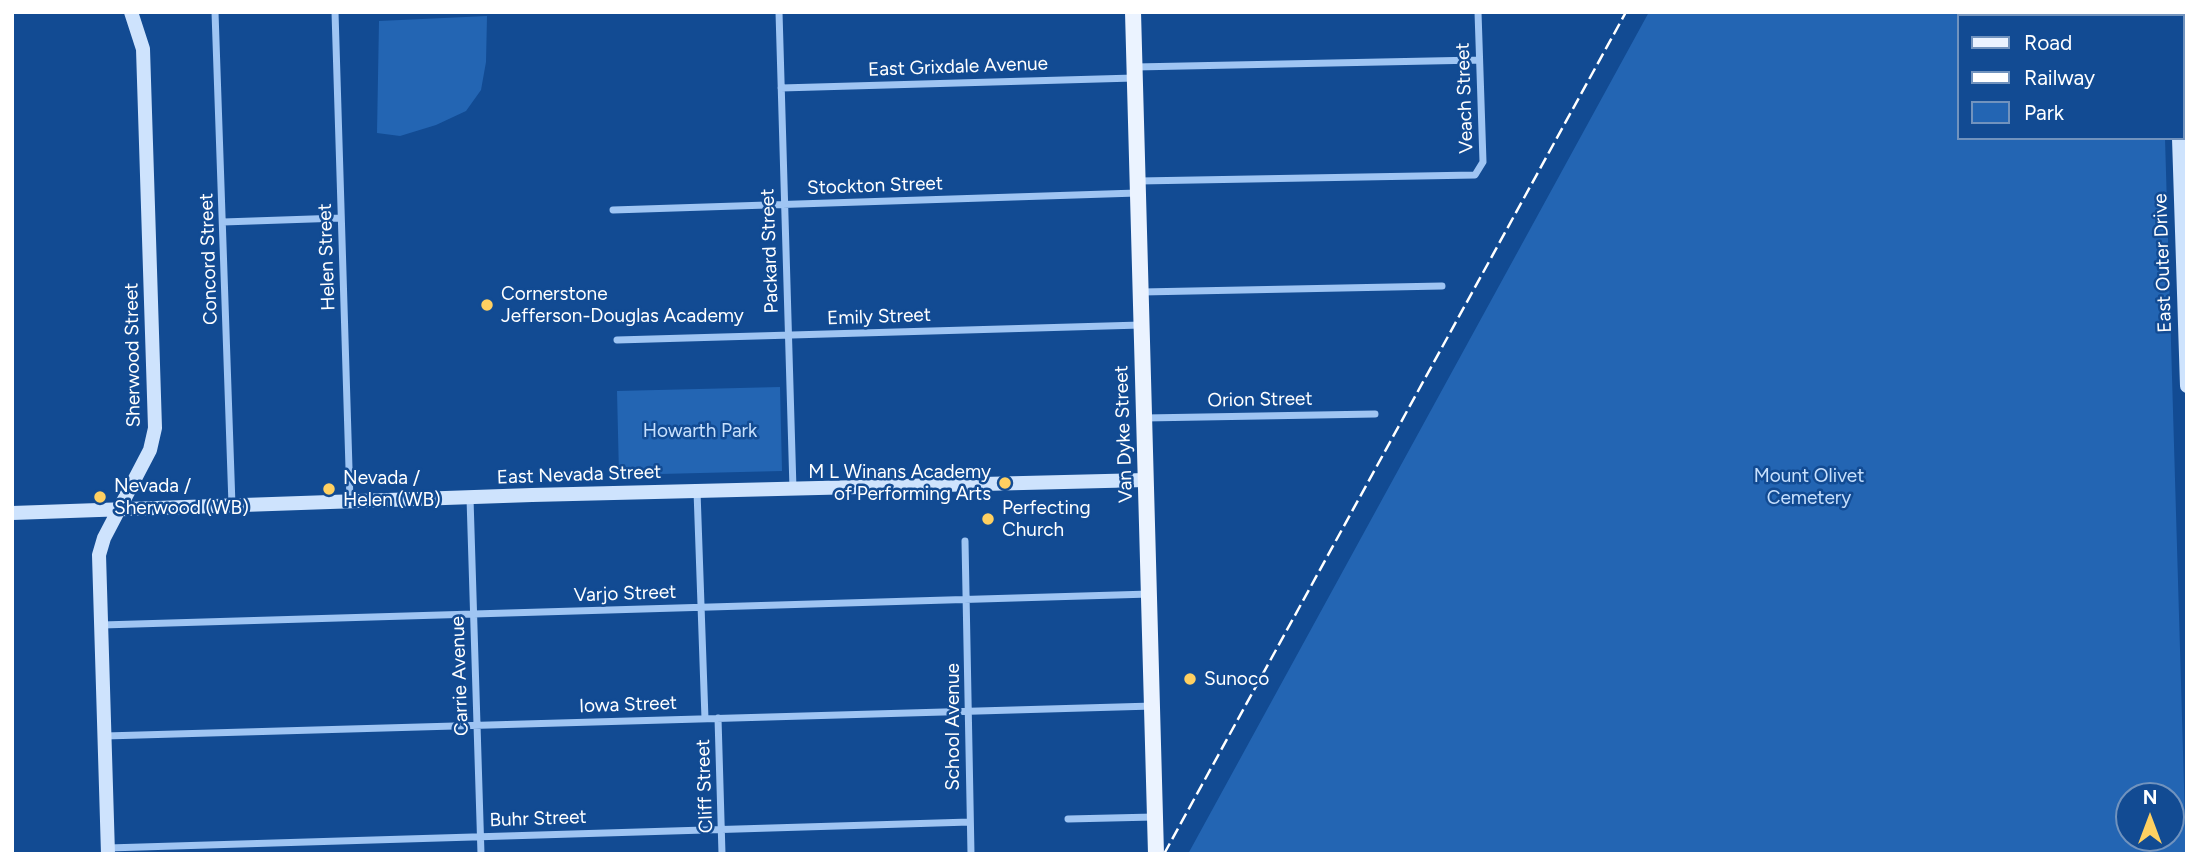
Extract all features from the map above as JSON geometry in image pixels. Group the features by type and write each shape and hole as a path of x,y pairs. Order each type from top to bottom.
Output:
{"main road":[{"name":"Van Dyke Street","path":"1133,12 1156,854"}],"street":[{"name":"Sherwood Street","path":"108,851 99,555 150,450 155,428 143,49 131,12"},
{"name":"Concord Street","path":"215,12 232,505"},
{"name":"Helen Street","path":"335,12 350,502"},
{"name":"Packard Street","path":"779,12 793,489"},
{"name":"Veach Street","path":"1471,176 1480,171 1483,162 1478,12"},
{"name":"East Grixdale Avenue","path":"781,88 1479,60"},
{"name":"East Outer Drive","path":"2179,140 2183,181 2187,386"},
{"name":"Stockton Street","path":"613,210 1138,187 1471,176"},
{"path":"223,222 341,218"},
{"path":"1141,292 1442,286"},
{"name":"Emily Street","path":"617,340 1142,325"},
{"name":"Orion Street","path":"1145,418 1375,414"},
{"name":"East Nevada Street","path":"12,513 1146,480"},
{"name":"Cliff Street","path":"698,491 705,719"},
{"name":"Carrie Avenue","path":"470,498 481,854"},
{"name":"School Avenue","path":"965,541 971,854"},
{"name":"Varjo Street","path":"101,625 1150,594"},
{"name":"Iowa Street","path":"104,736 1153,706"},
{"name":"Cliff Street","path":"718,718 722,854"},
{"path":"1068,819 1156,817"},
{"name":"Buhr Street","path":"108,851 970,822"}],"green space":[{"name":"Mount Olivet Cemetery","path":"1649,12 2160,12 1958,14 1958,140 2165,140 2184,782 2115,782 2115,852 2185,852 2185,820 2186,854 1188,854"},
{"path":"487,16 486,62 481,90 466,111 436,125 400,136 377,133 379,21"},
{"name":"Howarth Park","path":"780,387 782,471 619,475 617,391"}],"railway":[{"path":"1164,854 1626,12"}],"place":[{"name":"Cornerstone Jefferson-Douglas Academy","path":"487,305"},
{"name":"M L Winans Academy of Performing Arts","path":"1005,483"},
{"name":"Nevada / Helen (WB)","path":"329,489"},
{"name":"Nevada / Sherwood (WB)","path":"100,497"},
{"name":"Perfecting Church","path":"988,519"},
{"name":"Sunoco","path":"1190,679"}]}
